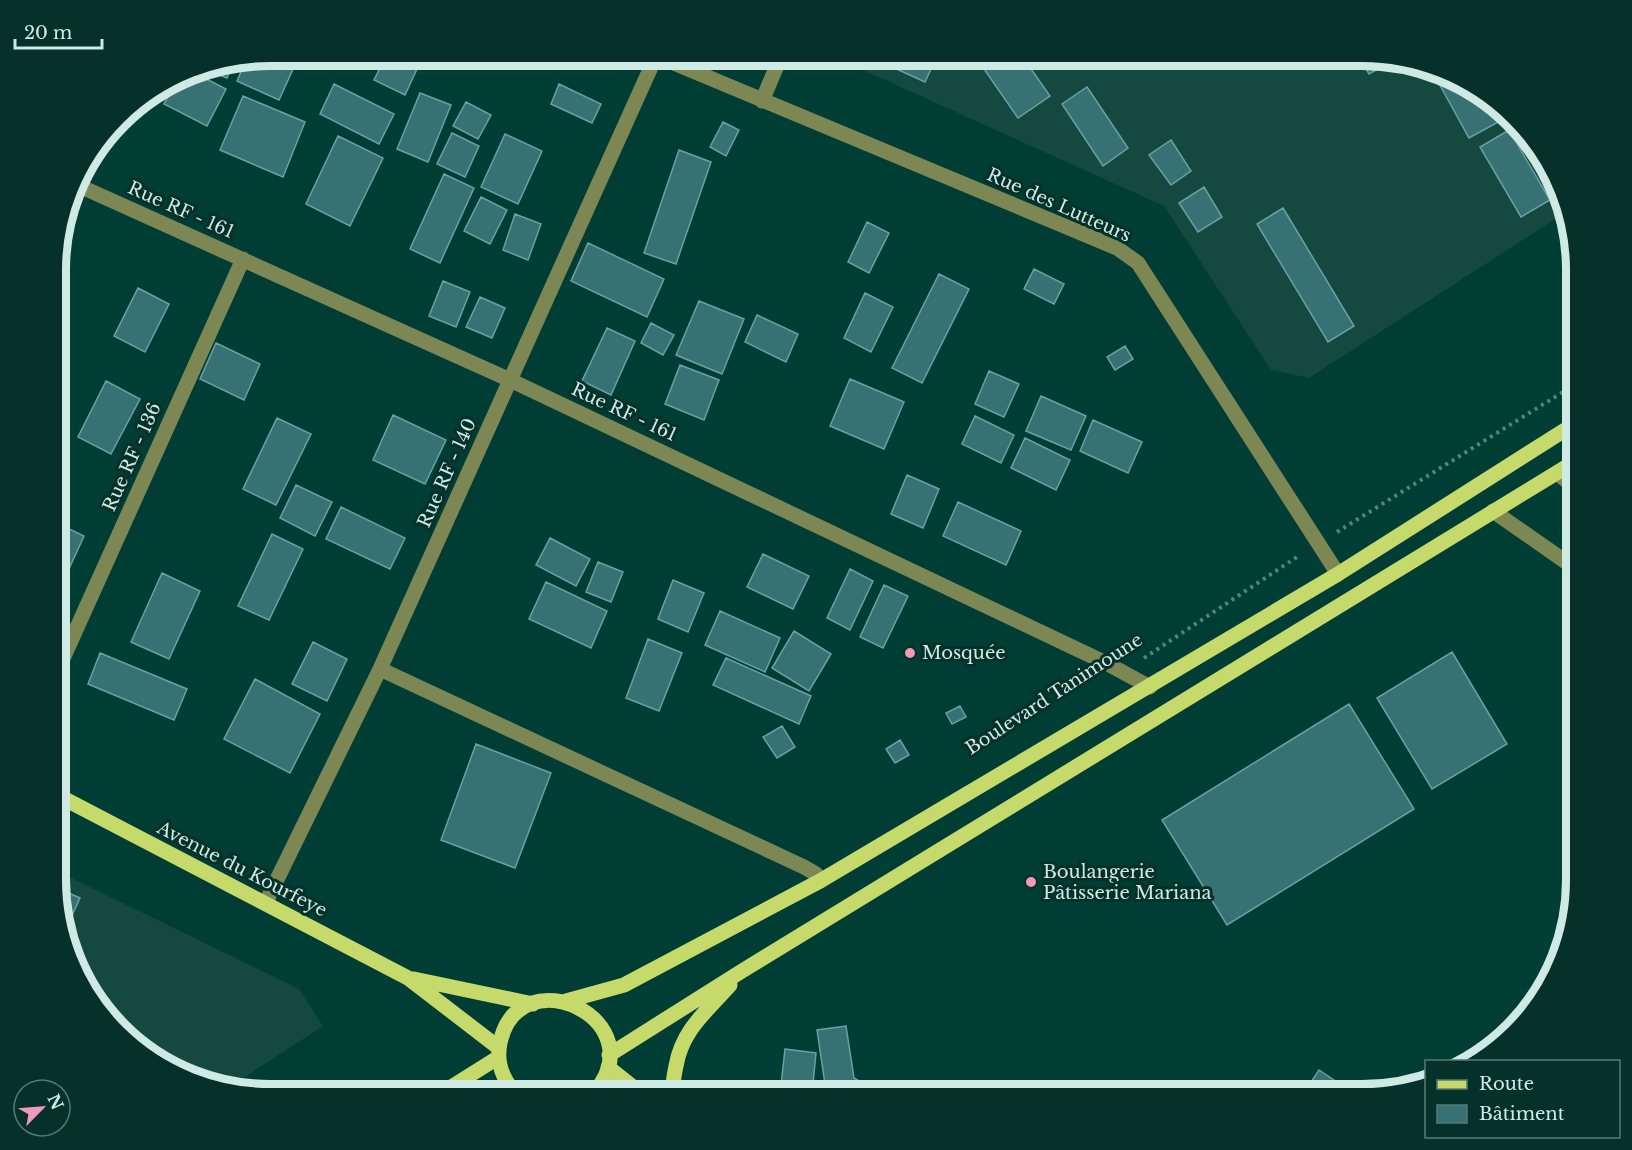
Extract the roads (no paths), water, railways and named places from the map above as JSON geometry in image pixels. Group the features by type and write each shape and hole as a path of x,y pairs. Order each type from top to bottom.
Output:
{"main road":[{"path":"509,1084 505,1079 499,1053 502,1035 512,1019 533,1004 551,1000 566,1001 624,985 820,881 1338,574 1566,429"},
{"path":"608,1061 742,971 1566,467"},
{"name":"Avenue du Kourfeye","path":"66,800 408,978 499,1053"},
{"path":"672,1084 678,1052 692,1024 742,971"},
{"name":"Avenue du Kourfeye","path":"408,978 533,1004"},
{"path":"566,1001 584,1009 595,1018 606,1036 608,1061 601,1084"},
{"path":"454,1084 499,1053"},
{"path":"608,1061 632,1084"}],"street":[{"name":"Rue RF - 140","path":"266,902 380,669 652,66"},
{"name":"Rue des Lutteurs","path":"681,66 1117,248 1138,263 1338,574"},
{"path":"762,100 777,66"},
{"name":"Rue RF - 161","path":"83,188 510,380 1123,672 1150,687"},
{"name":"Rue RF - 136","path":"66,652 243,259"},
{"path":"1557,473 1566,480"},
{"path":"1493,511 1566,562"},
{"path":"380,669 804,867 816,874 820,881"}],"place":[{"name":"Mosquée","path":"910,653"},
{"name":"Boulangerie Pâtisserie Mariana","path":"1031,882"}]}
